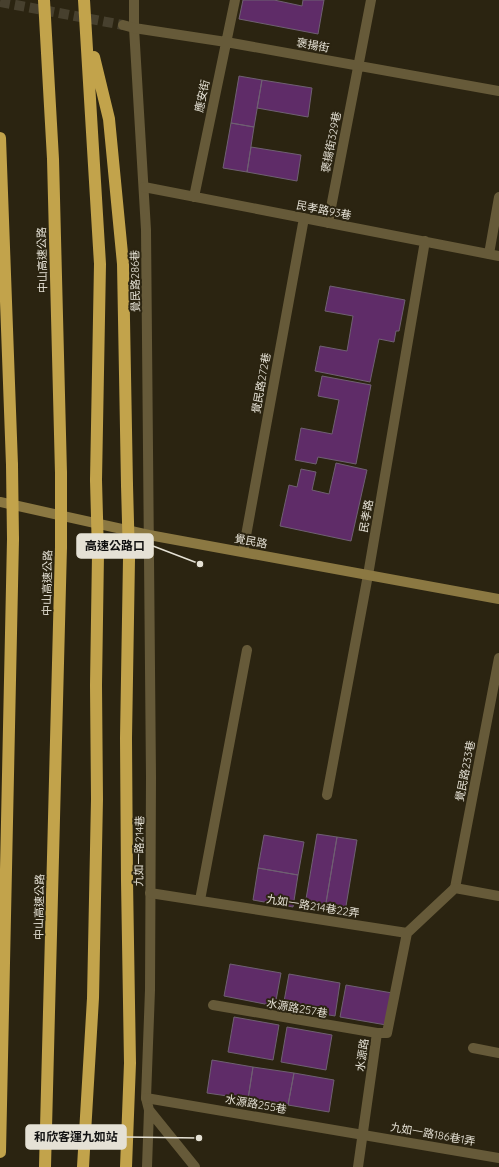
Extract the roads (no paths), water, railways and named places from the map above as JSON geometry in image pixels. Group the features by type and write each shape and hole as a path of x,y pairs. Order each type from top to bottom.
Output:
{"highway":[{"name":"中山高速公路","path":"44,0 53,159 61,547 45,1167"},
{"path":"83,1167 93,998 97,799 96,685 98,554 96,480 100,264 87,29 84,0"},
{"path":"87,29 109,120 123,264 129,559 126,754 130,1063 126,1167"},
{"path":"0,138 12,465 13,539 0,1152"}],"street":[{"name":"覺民路286巷","path":"134,0 134,28 146,230 149,535"},
{"name":"應安街","path":"194,197 235,0"},
{"name":"褒揚街329巷","path":"328,223 371,0"},
{"name":"褒揚街","path":"123,25 499,91"},
{"name":"民孝路93巷","path":"144,187 499,256"},
{"path":"488,254 499,197"},
{"name":"覺民路272巷","path":"243,552 304,218"},
{"name":"民孝路","path":"327,795 368,575 425,241"},
{"name":"覺民路","path":"0,502 149,535 499,599"},
{"name":"九如一路214巷","path":"147,1167 149,1110 146,1098 150,990 151,769 149,535"},
{"path":"200,900 247,650"},
{"name":"覺民路233巷","path":"455,888 499,658"},
{"path":"407,933 455,888 499,896"},
{"name":"九如一路214巷22弄","path":"150,892 407,933"},
{"name":"水源路","path":"358,1167 377,1033 387,1033 407,933"},
{"name":"水源路257巷","path":"213,1006 377,1033"},
{"path":"473,1048 499,1053"},
{"name":"水源路255巷","path":"146,1098 363,1135"},
{"path":"149,1110 195,1167"},
{"name":"九如一路186巷1弄","path":"363,1135 499,1158"}],"tunnel":[{"path":"0,2 123,25"}],"place":[{"name":"高速公路口","path":"200,564"},
{"name":"和欣客運九如站","path":"199,1138"}]}
